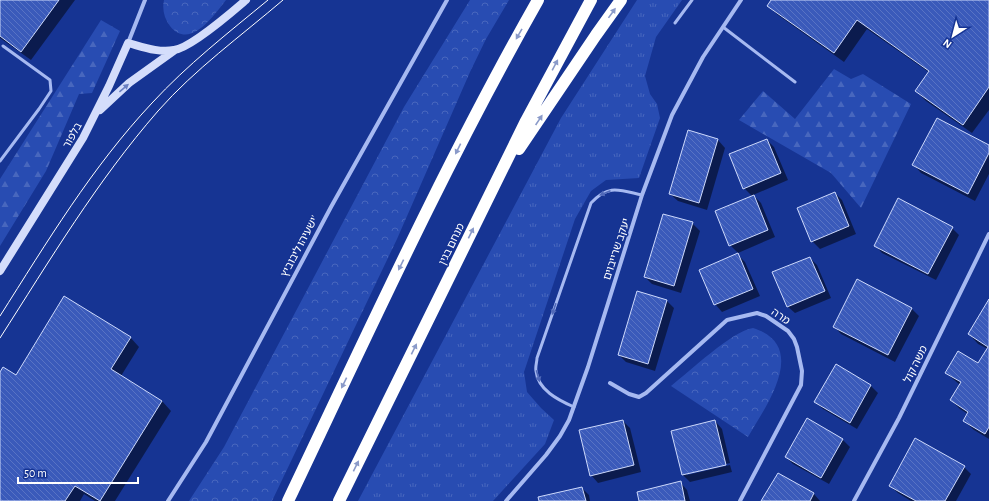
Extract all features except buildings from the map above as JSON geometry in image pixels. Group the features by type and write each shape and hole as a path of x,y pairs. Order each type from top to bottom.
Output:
{"highway":[{"path":"288,501 427,210 472,120 538,0"},
{"name":"מנחם בגין","path":"339,501 526,121 591,0"},
{"path":"493,187 621,0"}],"street":[{"name":"בלפור","path":"0,271 71,159 95,115 128,43 145,0"},
{"path":"95,115 130,83 176,50 193,42 246,0"},
{"name":"ישעיהו ליבוביץ'","path":"168,501 206,442 330,207 447,0"},
{"name":"יעקב שרייבוים","path":"506,501 546,455 560,436 569,420 642,195 672,115 703,57 741,0"},
{"path":"128,43 153,49 176,50"},
{"name":"משה קול","path":"854,501 898,418 989,234"},
{"name":"מרה","path":"610,382 629,394 639,397 646,393 727,320 757,313 766,316 788,331 794,339 797,347 802,371 801,385 740,501"}],"lane":[{"path":"675,23 692,0"},
{"path":"723,27 795,82"},
{"path":"0,161 51,91 50,80 2,46"},
{"path":"574,407 558,400 546,391 539,382 536,370 537,358 591,203 598,196 608,190 618,190 642,195"}],"green space":[{"path":"164,0 226,0 201,28 186,35 178,33 166,20 163,7"},
{"path":"470,0 509,0 486,39 470,72 397,239 272,501 189,501 224,447 404,107"},
{"path":"637,0 682,0 656,37 645,76 650,94 657,104 660,118 639,178 606,180 591,191 575,219 524,372 527,392 554,420 545,444 493,501 358,501 561,118"},
{"path":"101,20 120,31 92,93 79,94 46,171 0,246 0,179"},
{"path":"834,69 851,79 863,74 911,104 861,208 831,173 739,120 763,91 795,119"},
{"path":"753,328 770,337 779,348 781,362 779,378 773,394 748,437 671,386 699,362 734,336"}],"tram line":[{"path":"0,316 71,206 130,127 179,76 268,0"},
{"path":"0,338 94,193 158,111 187,81 283,0"}]}
